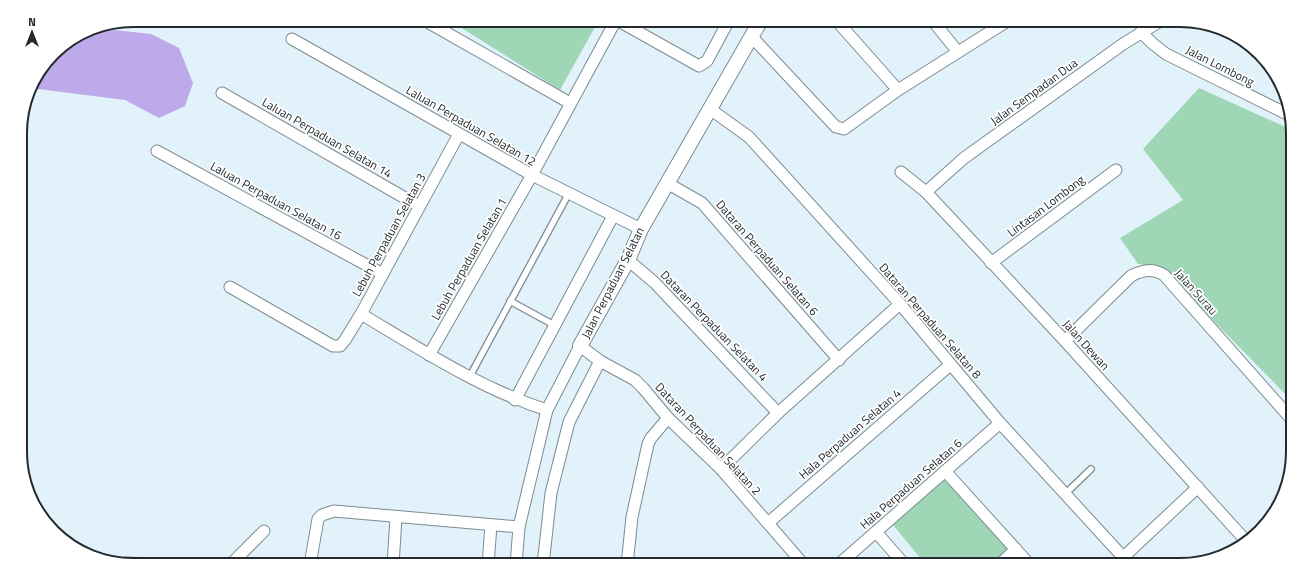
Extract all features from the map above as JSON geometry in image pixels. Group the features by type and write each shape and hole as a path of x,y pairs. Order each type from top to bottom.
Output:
{"street":[{"path":"436,27 570,103"},
{"name":"Lebuh Perpaduan Selatan 1","path":"429,355 532,176 570,103 613,27"},
{"path":"629,27 699,66 707,61 725,27"},
{"name":"Jalan Perpaduan Selatan","path":"517,558 519,527 547,410 580,346 628,260 641,229 757,27"},
{"path":"842,27 898,90"},
{"path":"938,27 958,52"},
{"path":"752,37 836,127 844,129 898,90 998,27"},
{"name":"Jalan Sempadan Dua","path":"926,192 964,158 1150,27"},
{"name":"Jalan Lombong","path":"1141,32 1166,54 1283,112"},
{"name":"Laluan Perpaduan Selatan 12","path":"292,39 532,176 641,229"},
{"name":"Laluan Perpaduan Selatan 14","path":"222,93 419,206"},
{"name":"Dataran Perpaduan Selatan 8","path":"710,109 749,137 900,304 1000,423 1065,494 1117,558"},
{"name":"Lebuh Perpaduan Selatan 3","path":"230,287 333,346 340,346 361,314 459,134"},
{"name":"Laluan Perpaduan Selatan 16","path":"157,151 383,274"},
{"name":"Lintasan Lombong","path":"991,263 1116,170"},
{"name":"Jalan Dewan","path":"901,172 926,192 1065,341 1243,537"},
{"name":"Dataran Perpaduan Selatan 6","path":"667,184 702,203 839,360"},
{"path":"515,400 554,324 613,216"},
{"name":"Dataran Perpaduan Selatan 4","path":"628,260 655,283 778,413"},
{"name":"Jalan Surau","path":"1065,341 1131,276 1140,272 1157,271 1164,275 1286,413"},
{"path":"721,469 778,413 900,304"},
{"path":"361,314 429,355 515,400 547,410"},
{"name":"Dataran Perpaduan Selatan 2","path":"580,346 600,361 635,380 668,418 721,469 798,558"},
{"path":"544,558 551,493 569,422 600,361"},
{"name":"Hala Perpaduan Selatan 4","path":"768,523 950,365"},
{"path":"628,558 632,517 648,444 651,438 668,418"},
{"name":"Hala Perpaduan Selatan 6","path":"846,558 1000,423"},
{"path":"945,471 1024,558"},
{"path":"1122,558 1198,487"},
{"path":"311,558 316,525 322,515 328,512 339,511 396,518 519,527"},
{"path":"393,558 396,518"},
{"path":"489,558 491,525"},
{"path":"237,558 264,531"},
{"path":"876,532 899,558"},
{"path":"1006,558 1016,549"}],"lane":[{"path":"470,376 569,193"},
{"path":"510,301 554,324"},
{"path":"1065,494 1091,469"}],"green space":[{"path":"460,27 595,27 560,90"},
{"path":"1199,88 1286,127 1286,395 1161,267 1138,264 1120,238 1183,200 1143,149"},
{"path":"946,474 1011,548 1000,558 920,558 889,520"}],"shaded area":[{"path":"107,31 151,34 179,48 193,83 185,106 159,118 125,100 37,89 41,80 53,63 63,53 86,38"}]}
